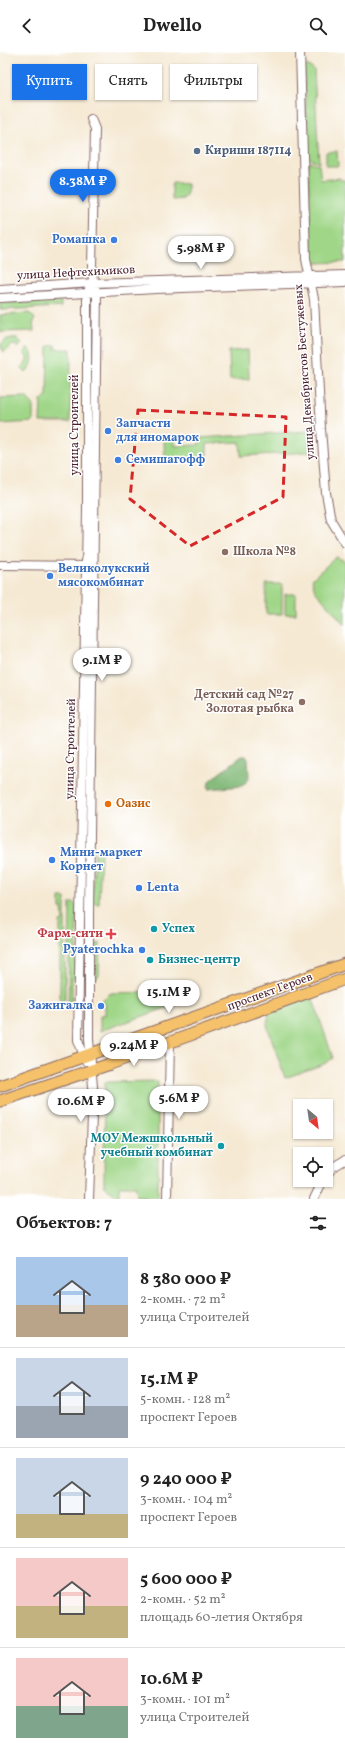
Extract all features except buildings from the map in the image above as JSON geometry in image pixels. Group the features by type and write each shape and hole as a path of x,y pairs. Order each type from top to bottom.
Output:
{"main road":[{"name":"проспект Героев","path":"0,1086 345,964"},
{"name":"проспект Героев","path":"0,1101 91,1070 345,978"}],"street":[{"name":"улица Декабристов Бестужевых","path":"300,52 306,259 314,299 320,429 328,514 333,525 345,543"},
{"name":"улица Строителей","path":"87,1054 89,1039 89,913 97,292 93,283 92,266 95,129 91,119"},
{"name":"улица Нефтехимиков","path":"0,288 93,283 311,280 345,275"},
{"path":"0,298 311,280 345,282"},
{"path":"87,293 93,283"},
{"name":"улица Строителей","path":"87,293 83,810 78,1040 87,1054 93,1087 89,1199"},
{"path":"0,565 94,566"},
{"path":"167,1199 170,1041"},
{"path":"333,1167 345,1160"},
{"path":"314,1199 320,1187"}],"highlighted area":[{"path":"138,410 286,417 283,497 190,546 130,499"}],"green space":[{"path":"307,65 314,70 319,163 308,158 304,68"},
{"path":"337,151 338,166 326,166 326,152"},
{"path":"308,161 319,165 321,180 340,178 340,180 345,180 345,262 314,263 312,261"},
{"path":"172,183 187,184 187,193 183,199 172,200"},
{"path":"61,301 61,307 0,310 0,303"},
{"path":"31,314 35,319 33,322 34,331 0,332 0,315"},
{"path":"17,338 22,343 18,348 15,345 12,345 4,352 0,345 5,340"},
{"path":"55,345 55,349 71,349 70,422 40,422 41,400 47,397 48,346"},
{"path":"28,348 32,354 33,360 26,373 21,368 27,361 27,357 23,353"},
{"path":"248,350 249,379 230,380 229,351"},
{"path":"26,397 33,404 33,422 0,424 0,398"},
{"path":"309,431 310,452 241,456 240,442 207,444 207,458 165,461 164,441 175,439 175,446 199,445 199,438"},
{"path":"336,557 345,561 345,625 315,591 312,579"},
{"path":"266,584 282,584 282,614 266,614"},
{"path":"285,594 296,594 296,614 285,614"},
{"path":"242,756 246,756 248,759 249,779 242,786 208,789 209,781"},
{"path":"101,849 99,904 95,904 92,901 95,852"},
{"path":"60,898 65,898 65,1000 60,1000 60,922 63,921 62,908 60,908"},
{"path":"70,903 74,903 77,906 76,973 72,980 72,1009 68,1009"},
{"path":"100,943 99,975 95,980 93,975 92,946"},
{"path":"194,991 198,997 100,1031 100,1015 105,1015 105,1004 102,1003 102,1000 111,993"},
{"path":"312,996 333,1058 324,1064 285,1078 267,1025 269,1012"},
{"path":"158,1081 158,1197 137,1196 136,1186 119,1186 119,1196 115,1195 104,1185 105,1082"}],"place":[{"name":"Кириши 187114","path":"197,151"},
{"name":"Ромашка","path":"114,240"},
{"name":"Запчасти для иномарок","path":"108,431"},
{"name":"Семишагофф","path":"118,460"},
{"name":"Школа №8","path":"225,552"},
{"name":"Великолукский мясокомбинат","path":"50,576"},
{"name":"Детский сад №27 Золотая рыбка","path":"302,702"},
{"name":"Оазис","path":"108,804"},
{"name":"Мини-маркет Корнет","path":"52,860"},
{"name":"Lenta","path":"139,888"},
{"name":"Успех","path":"154,929"},
{"name":"Фарм-сити","path":"111,934"},
{"name":"Pyaterochka","path":"142,950"},
{"name":"Бизнес-центр","path":"150,960"},
{"name":"Зажигалка","path":"101,1006"},
{"name":"МОУ Межшкольный учебный комбинат","path":"221,1146"}]}
